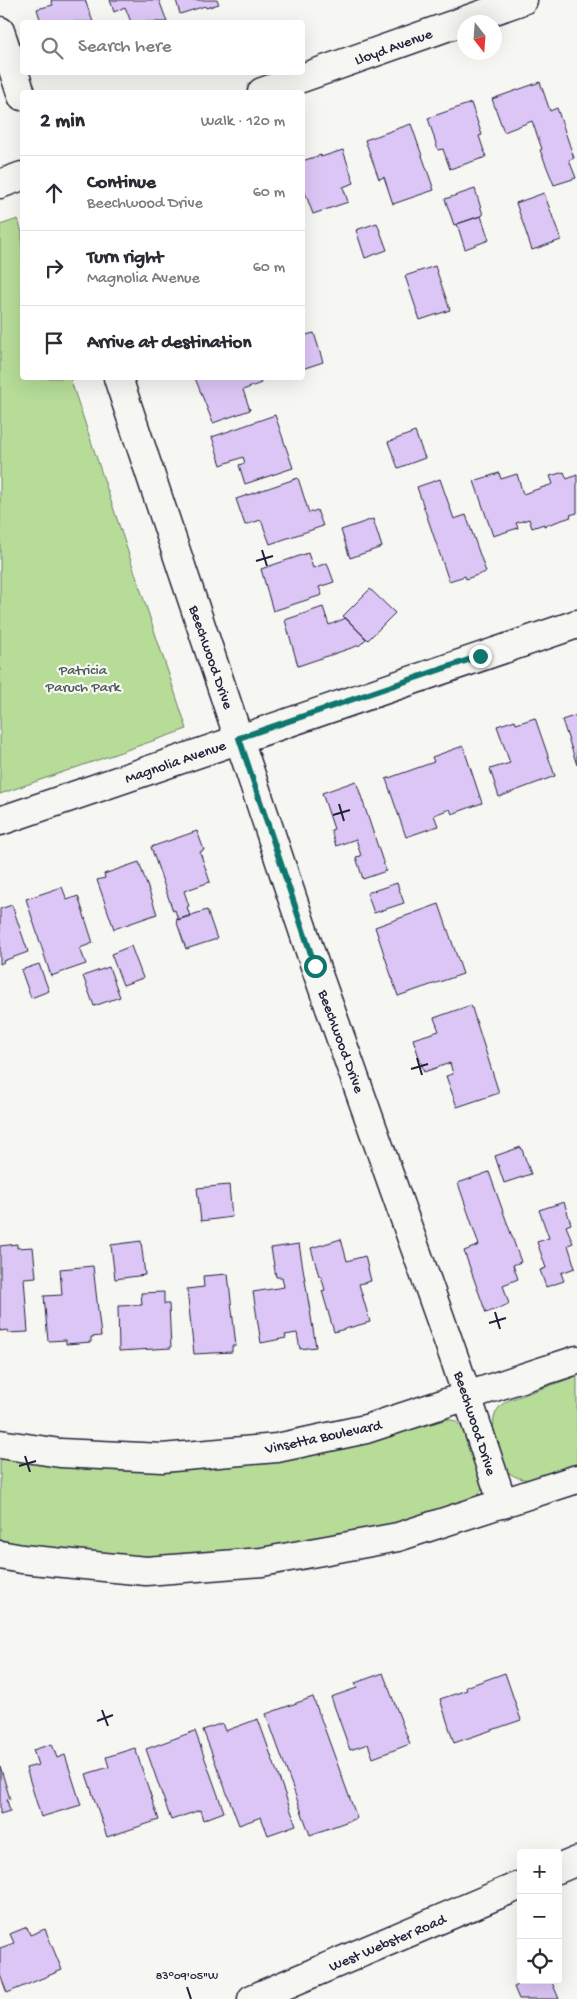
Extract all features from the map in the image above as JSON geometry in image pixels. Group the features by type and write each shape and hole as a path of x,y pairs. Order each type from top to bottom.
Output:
{"street":[{"name":"Lloyd Avenue","path":"268,90 523,0"},
{"path":"0,30 20,90"},
{"path":"0,184 20,177"},
{"name":"Beechwood Drive","path":"119,380 315,966 468,1397 503,1504"},
{"name":"Magnolia Avenue","path":"0,821 577,624"},
{"name":"Vinsetta Boulevard","path":"0,1444 60,1453 162,1458 277,1448 366,1429 577,1360"},
{"path":"0,1554 22,1559 146,1570 262,1562 398,1537 577,1479"},
{"path":"562,1867 577,1861"},
{"name":"West Webster Road","path":"252,1999 517,1887"}],"green space":[{"name":"Patricia Paruch Park","path":"18,219 20,226 20,380 71,380 187,729 0,794 0,225"},
{"path":"577,1376 577,1466 541,1478 522,1479 514,1476 506,1470 494,1432 493,1422 500,1406 509,1400"},
{"path":"448,1419 455,1421 465,1430 482,1482 482,1489 475,1501 406,1524 291,1547 176,1555 139,1556 60,1550 0,1542 0,1457 62,1466 120,1471 161,1470 292,1458 370,1442"}],"building":[{"path":"51,0 85,0 92,20 40,20 37,9 53,5"},
{"path":"110,0 159,0 166,20 130,20 125,7 114,12"},
{"path":"176,0 217,0 219,4 206,8 205,6 180,14"},
{"path":"540,82 550,111 557,108 574,158 569,160 576,178 554,185 540,150 542,149 532,121 504,132 492,99"},
{"path":"471,103 482,135 479,136 486,157 450,169 443,149 438,150 428,118"},
{"path":"411,124 434,190 393,204 384,177 379,179 365,140"},
{"path":"343,150 354,183 343,187 348,202 313,214 305,192 305,160 321,155 321,157"},
{"path":"475,189 483,215 454,225 445,199"},
{"path":"544,193 561,240 532,250 516,203"},
{"path":"481,216 489,240 465,249 457,224"},
{"path":"377,223 387,250 365,258 356,230"},
{"path":"435,266 450,310 420,320 405,276"},
{"path":"314,333 323,362 305,368 305,335"},
{"path":"196,380 260,380 261,383 243,390 250,410 213,423"},
{"path":"275,415 293,468 245,484 239,465 245,463 243,457 221,465 212,437"},
{"path":"415,432 425,458 398,468 388,442"},
{"path":"564,472 567,479 577,475 577,513 570,515 571,517 544,526 544,524 532,528 529,519 516,523 518,528 493,536 474,481 499,473 501,479 517,474 523,494 553,484 550,476"},
{"path":"298,478 309,513 317,510 323,526 270,544 261,520 245,525 236,499"},
{"path":"440,479 454,519 466,515 486,572 466,579 465,576 449,581 417,487"},
{"path":"373,519 382,547 350,558 341,530"},
{"path":"308,553 313,568 327,563 334,582 319,587 322,595 273,611 261,569"},
{"path":"370,589 395,613 368,640 343,616"},
{"path":"323,607 329,625 346,618 366,639 360,645 298,666 285,620"},
{"path":"577,715 577,765 562,720"},
{"path":"535,718 555,776 499,797 490,769 510,763 497,726 515,720 516,724"},
{"path":"463,746 482,803 452,814 450,809 434,815 438,826 406,837 386,779 434,762 432,757"},
{"path":"356,781 386,871 363,879 356,857 361,856 356,839 336,846 331,830 334,829 322,793"},
{"path":"197,831 204,850 200,852 210,882 184,891 190,916 178,920 175,910 173,911 151,847"},
{"path":"139,862 157,914 114,929 97,880 105,878 104,874"},
{"path":"397,883 404,903 374,913 367,893"},
{"path":"62,887 67,900 78,896 93,943 80,948 86,964 51,976 26,899"},
{"path":"439,904 463,974 398,996 375,927"},
{"path":"12,905 28,952 3,961 0,964 0,909"},
{"path":"207,910 217,939 186,949 176,920"},
{"path":"131,946 143,978 123,985 111,954"},
{"path":"39,964 49,991 31,998 21,970"},
{"path":"109,967 120,997 94,1006 83,976"},
{"path":"471,1005 499,1093 457,1107 446,1076 453,1074 450,1063 424,1072 413,1039 439,1031 434,1018"},
{"path":"521,1147 531,1174 504,1183 495,1156"},
{"path":"489,1172 521,1262 513,1265 518,1279 503,1285 509,1304 486,1313 464,1251 479,1245 458,1183"},
{"path":"229,1185 232,1217 201,1221 197,1188"},
{"path":"564,1202 571,1224 566,1226 573,1243 568,1245 575,1268 561,1273 564,1281 546,1287 540,1270 546,1268 537,1242 549,1238 539,1210"},
{"path":"341,1239 347,1261 365,1256 371,1281 359,1284 370,1322 334,1332 322,1291 325,1290 311,1248"},
{"path":"141,1241 145,1275 115,1279 111,1245"},
{"path":"17,1244 17,1248 33,1247 36,1277 24,1278 28,1332 8,1333 8,1330 0,1331 0,1246"},
{"path":"299,1244 316,1347 300,1349 297,1333 285,1335 286,1338 261,1343 253,1292 284,1287 282,1277 276,1277 271,1248"},
{"path":"93,1266 101,1336 91,1337 91,1342 66,1344 66,1340 48,1341 44,1296 62,1295 60,1269"},
{"path":"228,1274 236,1346 232,1346 232,1352 194,1354 187,1289 204,1287 203,1276"},
{"path":"164,1292 164,1304 169,1304 171,1348 119,1351 118,1306 142,1305 141,1293"},
{"path":"383,1673 410,1744 373,1758 368,1744 350,1750 331,1697 357,1688 355,1683"},
{"path":"505,1673 521,1720 454,1743 440,1699 467,1690 466,1687"},
{"path":"313,1697 357,1818 310,1835 266,1714"},
{"path":"258,1719 296,1825 268,1835 261,1817 239,1825 203,1730 222,1723 225,1731"},
{"path":"195,1731 224,1812 203,1820 200,1810 171,1820 146,1749"},
{"path":"52,1744 57,1758 65,1755 81,1805 41,1817 26,1768 38,1765 33,1750"},
{"path":"135,1748 159,1820 107,1837 86,1774 109,1767 106,1757"},
{"path":"0,1766 10,1799 7,1800 10,1811 0,1814"},
{"path":"27,1927 30,1935 45,1929 62,1970 7,1993 0,1975 0,1948 14,1943 10,1934"},
{"path":"520,1984 553,1984 559,1999 519,1999 514,1987"}],"route":[{"path":"315,966 239,738 480,656"}]}
